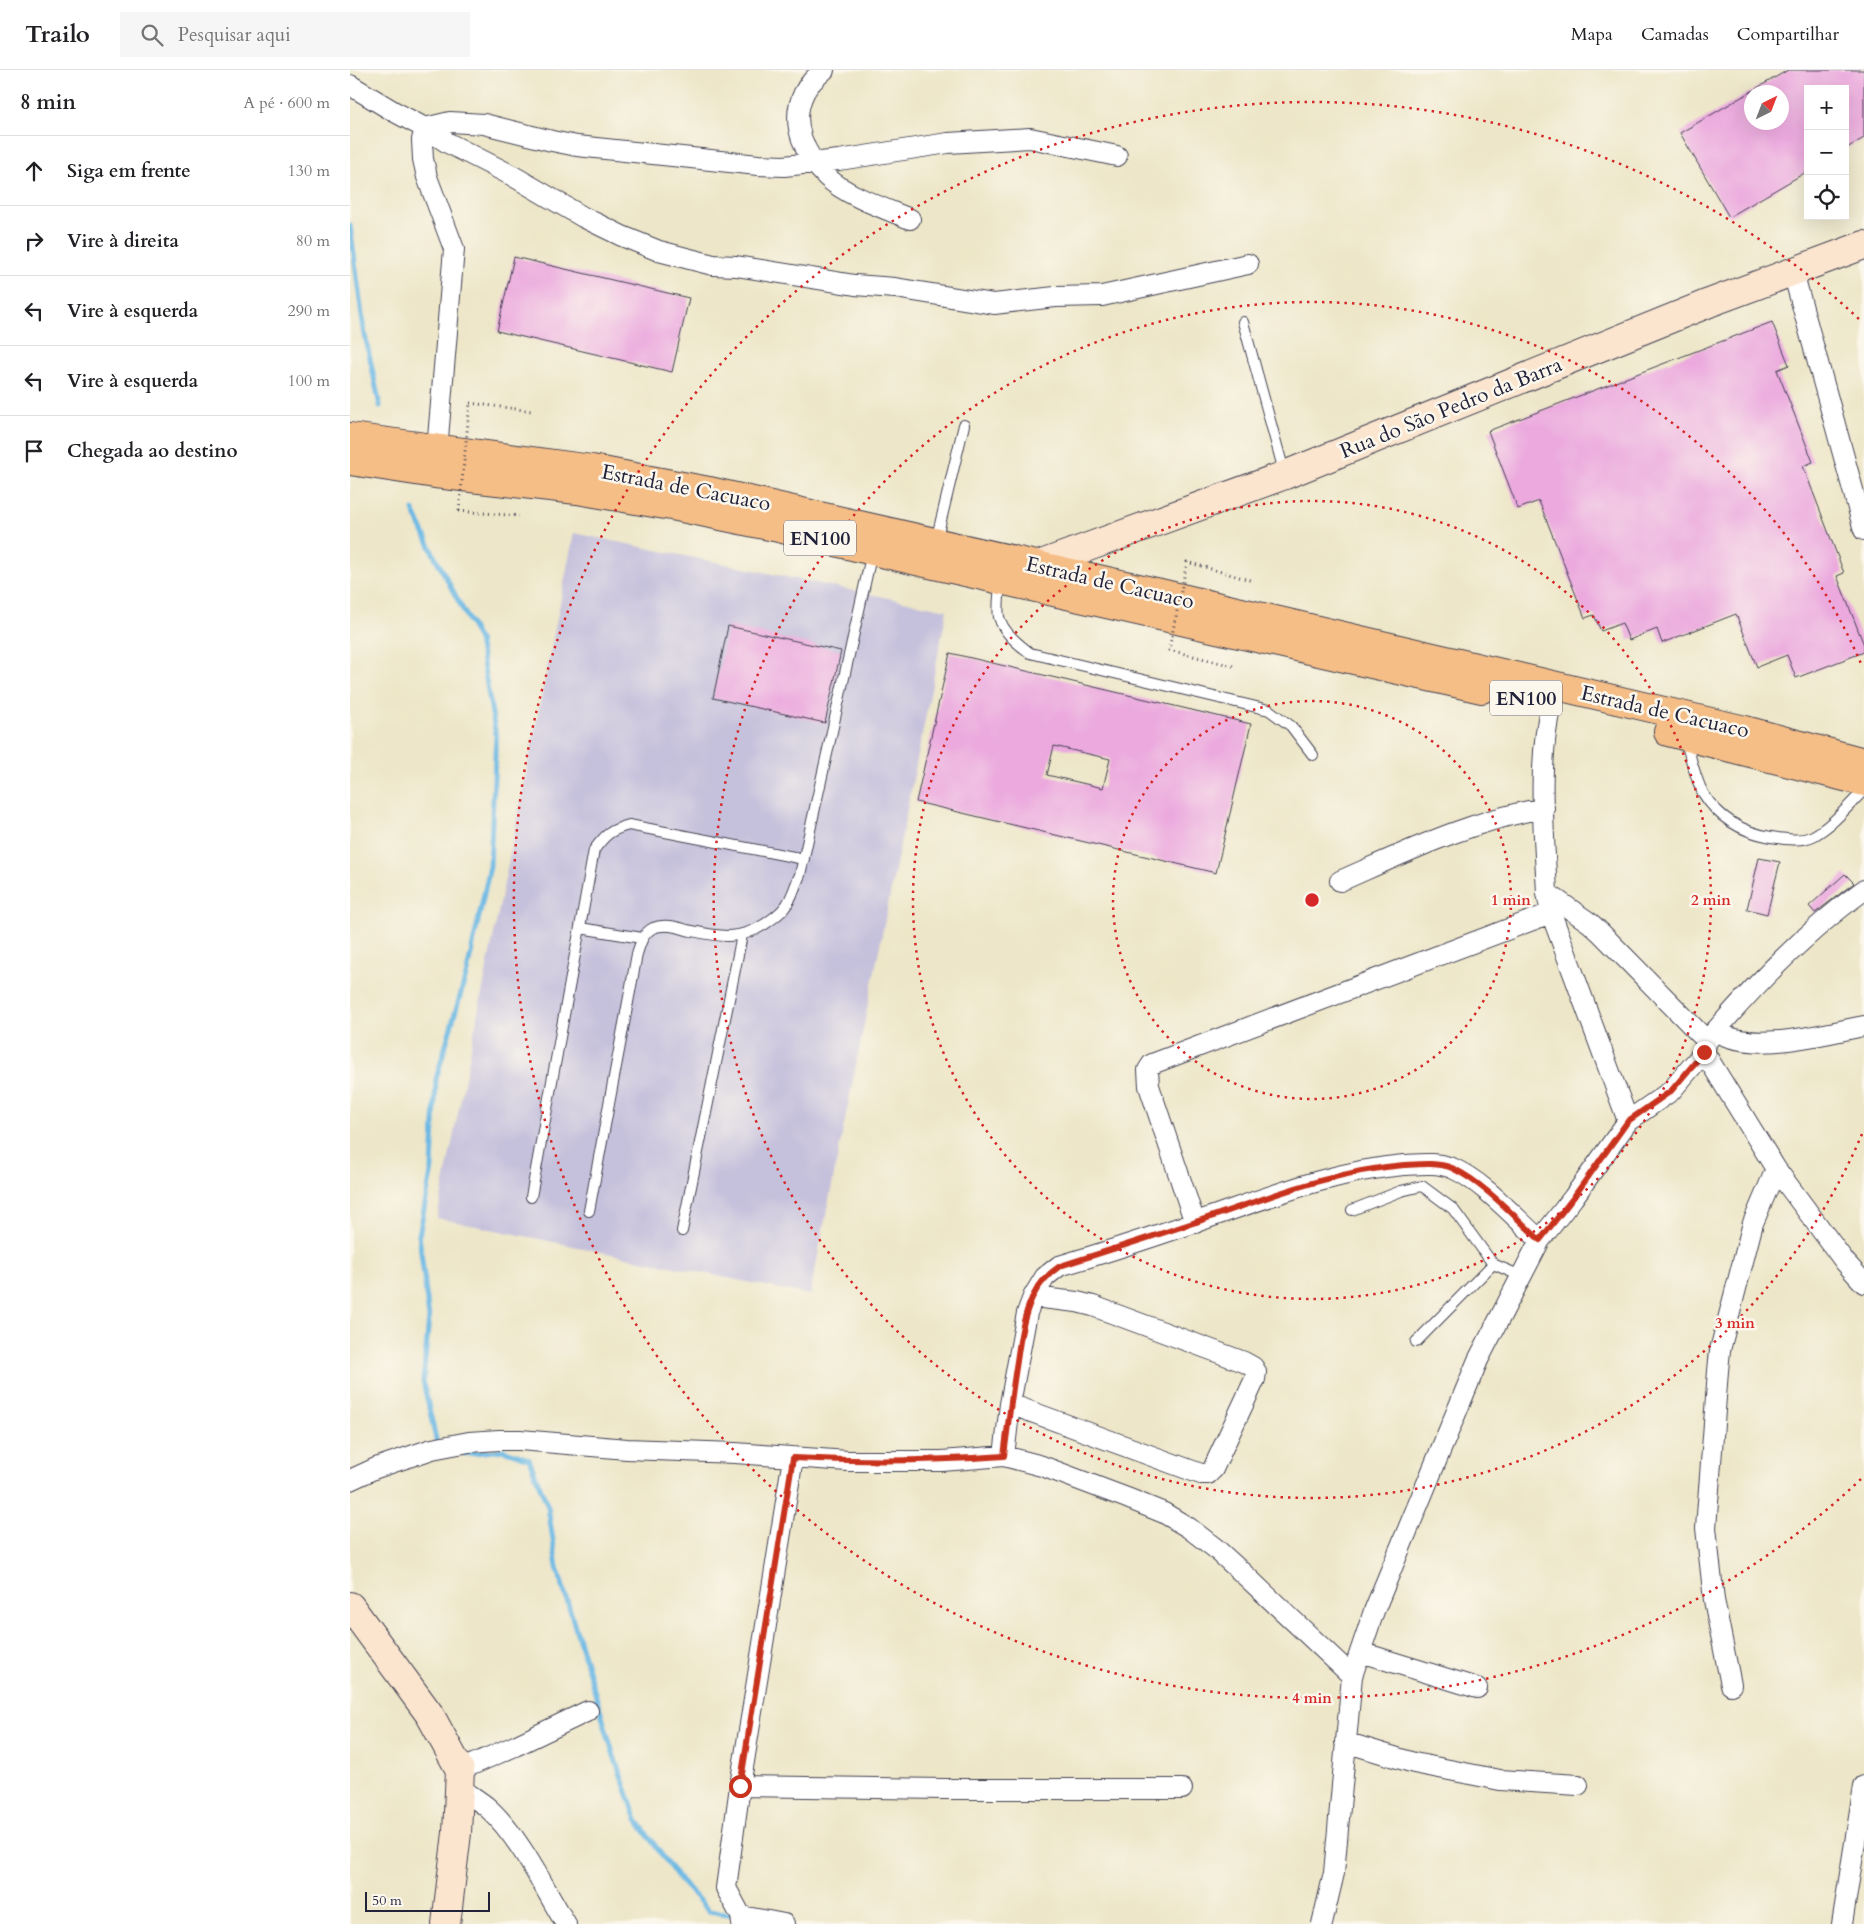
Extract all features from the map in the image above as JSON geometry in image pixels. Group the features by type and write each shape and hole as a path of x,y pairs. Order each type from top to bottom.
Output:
{"main road":[{"name":"Estrada de Cacuaco","path":"350,437 602,471 709,491 1160,593 1745,730 1864,762"},
{"name":"Estrada de Cacuaco","path":"350,461 435,474 577,490 678,507 774,527 872,551 1551,704 1683,735 1864,782"}],"street":[{"path":"824,70 812,81 804,93 798,125 804,148 827,178 867,201 910,219"},
{"path":"350,85 448,143 513,176 583,217 622,236 660,251 713,265 736,266 802,278 894,288 994,304 1055,297 1102,296 1248,264"},
{"path":"425,128 450,122 474,123 504,128 552,141 758,165 784,166 948,143 1030,138 1117,156"},
{"path":"425,128 422,140 423,159 427,177 454,249 437,450"},
{"name":"Rua do São Pedro da Barra","path":"1036,566 1285,475 1709,303 1864,244"},
{"path":"1793,272 1864,530"},
{"path":"1551,704 1544,732 1547,893 1551,913 1628,1121"},
{"path":"1340,881 1483,822 1544,808"},
{"path":"1322,1924 1334,1873 1352,1676 1374,1611 1464,1392 1478,1360 1521,1276 1540,1240 1573,1198 1628,1121 1671,1091 1763,977 1806,936 1864,890"},
{"path":"1547,893 1600,932 1709,1042 1776,1169 1845,1262 1864,1283"},
{"path":"1195,1222 1149,1086 1148,1070 1152,1064 1551,913"},
{"path":"1709,1042 1724,1036 1743,1042 1761,1042 1864,1026"},
{"path":"1004,1456 1010,1404 1024,1326 1033,1297 1045,1277 1060,1266 1242,1205 1338,1176 1375,1168 1429,1163 1451,1168 1468,1178 1489,1194 1540,1240"},
{"path":"1731,1685 1714,1600 1706,1528 1718,1371 1720,1350 1758,1209 1776,1169"},
{"path":"1010,1404 1201,1474 1208,1474 1213,1469 1255,1379 1256,1372 1253,1367 1244,1362 1134,1321 1077,1302 1033,1297"},
{"path":"350,1480 376,1468 432,1449 469,1442 498,1440 520,1440 627,1450 735,1453 848,1461 942,1461 1004,1456 1042,1466 1112,1492 1164,1513 1189,1528 1241,1572 1352,1676"},
{"path":"784,1924 741,1920 726,1888 740,1786 793,1458"},
{"path":"350,1606 430,1715 460,1779 515,1840 566,1924"},
{"path":"1360,1652 1477,1688"},
{"path":"460,1779 533,1738 588,1711"},
{"path":"1345,1742 1414,1763 1500,1780 1578,1785"},
{"path":"446,1924 460,1779"},
{"path":"740,1786 944,1789 1182,1789"},
{"path":"1842,1924 1864,1786"}],"lane":[{"path":"1243,322 1285,475"},
{"path":"935,542 964,425"},
{"path":"589,1211 637,954 642,938 653,928 670,926 713,935 742,936 756,930 775,917 786,906 800,876 872,551"},
{"path":"1000,580 999,617 1009,634 1030,653 1269,710 1291,726 1313,755"},
{"path":"1683,735 1703,792 1720,814 1732,824 1744,830 1785,839 1811,837 1827,828 1864,790"},
{"path":"531,1197 594,850 604,836 614,829 629,825 804,859"},
{"path":"580,928 642,938"},
{"path":"682,1231 742,936"},
{"path":"1352,1210 1401,1190 1422,1186 1435,1194 1452,1209 1493,1264 1521,1276"},
{"path":"1416,1342 1493,1264"}],"path":[{"path":"520,516 459,511 470,404 532,411"},
{"path":"1233,666 1169,650 1187,562 1253,581"}],"shaded area":[{"path":"574,533 947,610 810,1295 437,1218"}],"building":[{"path":"1788,70 1864,70 1864,138 1849,147 1849,85 1804,85 1804,173 1729,217 1680,133 1744,96 1744,130 1789,130 1789,85 1762,85"},
{"path":"514,257 689,298 672,372 497,331"},
{"path":"1772,322 1789,365 1777,370 1813,462 1803,466 1844,573 1837,576 1864,645 1864,652 1796,678 1787,655 1757,667 1736,614 1662,643 1657,629 1629,640 1622,623 1601,631 1594,615 1585,618 1539,501 1518,509 1488,431"},
{"path":"728,626 841,651 825,723 713,698"},
{"path":"950,653 1251,724 1216,873 916,802","holes":["1054,746 1110,759 1103,788 1047,775"]},
{"path":"1759,858 1780,862 1767,914 1747,909"},
{"path":"1845,874 1854,883 1815,913 1809,906"}],"waterway":[{"path":"350,225 364,330 380,406"},
{"path":"413,510 433,553 479,640 496,736 490,866 467,972 436,1079 432,1168 419,1235 429,1318 423,1381 437,1444"},
{"path":"456,1451 465,1454 503,1450 529,1459 548,1507 557,1567 614,1756 637,1820 678,1878 709,1911 734,1915"}],"route":[{"path":"740,1786 793,1458 848,1461 942,1461 1004,1456 1010,1404 1027,1313 1033,1297 1045,1277 1060,1266 1242,1205 1338,1176 1375,1168 1429,1163 1451,1168 1489,1194 1540,1240 1573,1198 1628,1121 1671,1091 1704,1052"}]}
